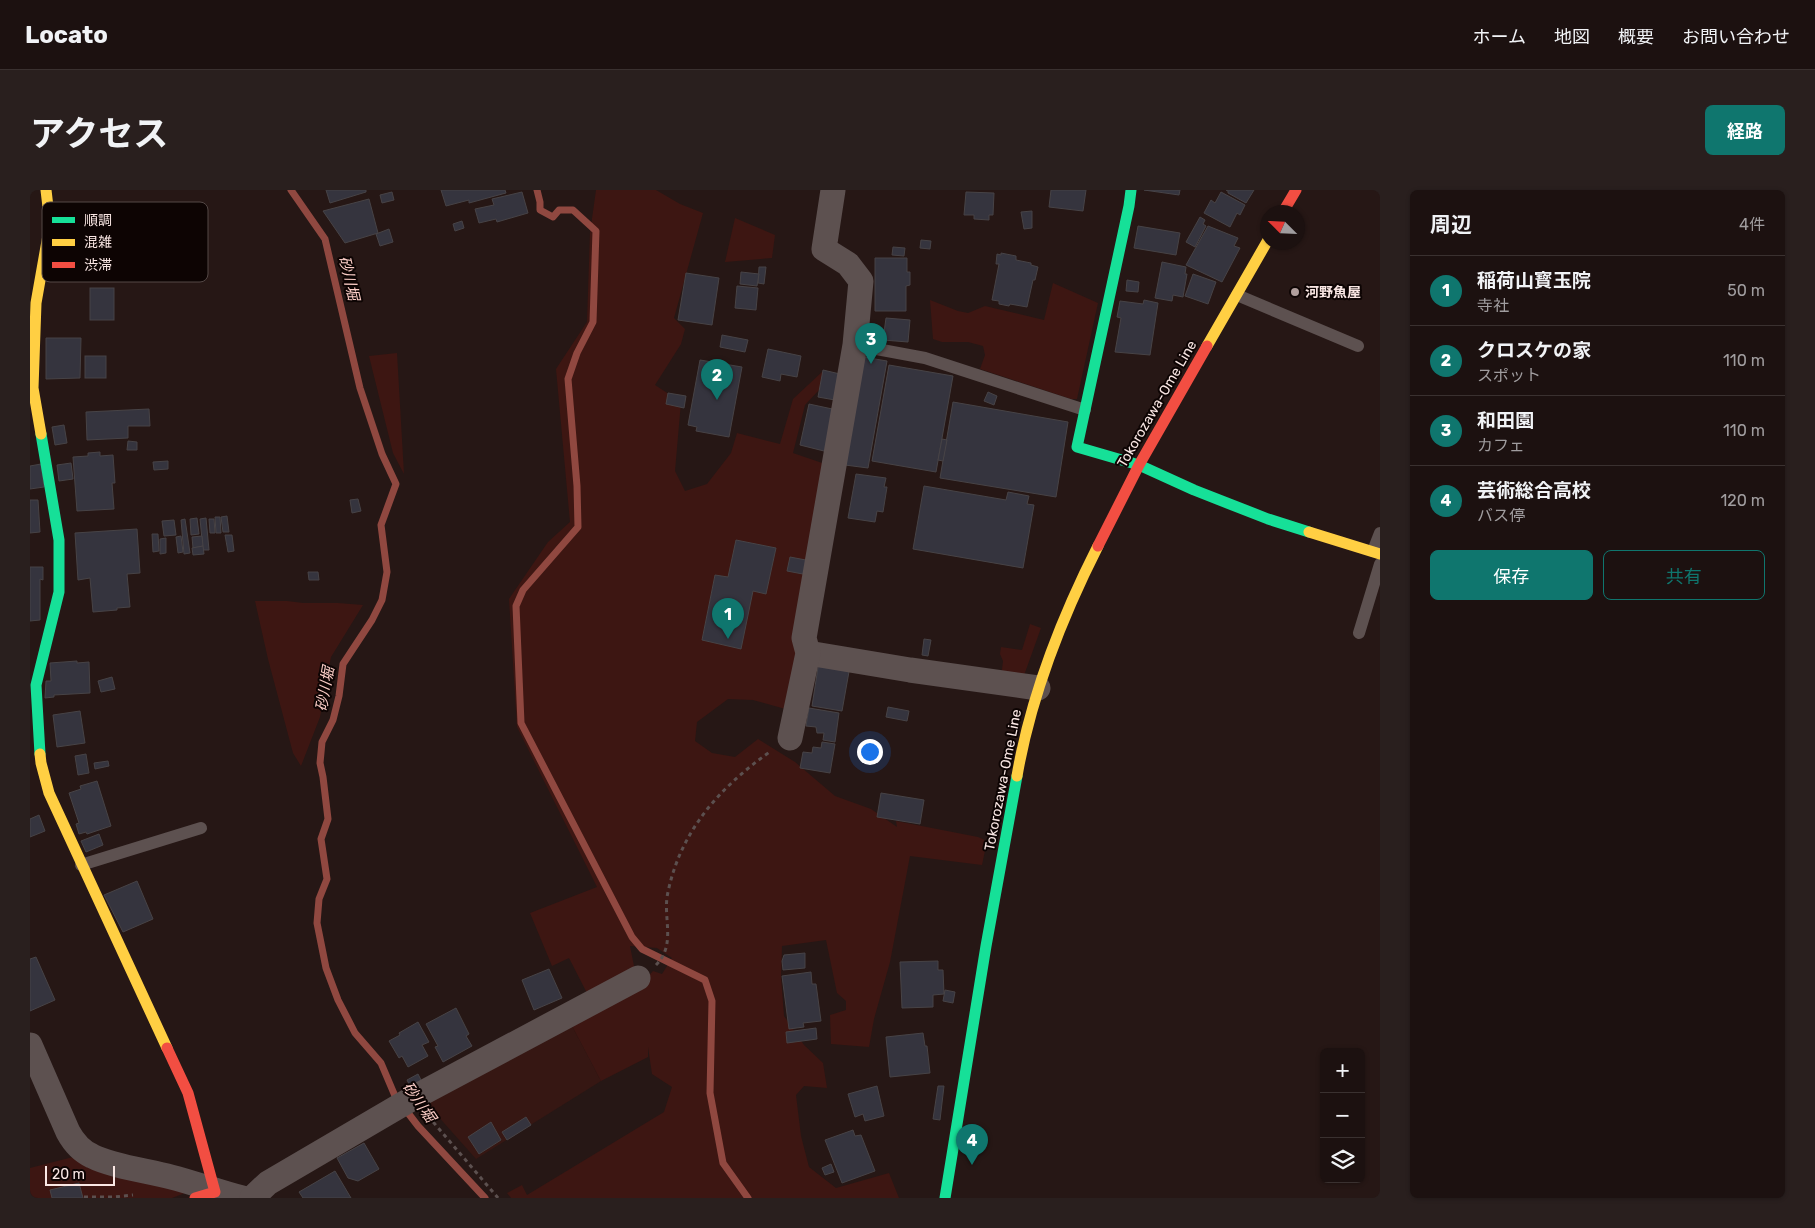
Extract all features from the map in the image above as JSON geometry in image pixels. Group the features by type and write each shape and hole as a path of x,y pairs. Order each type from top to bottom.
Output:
{"street":[{"path":"790,738 808,653 804,638 855,344 861,281 848,264 824,249 833,190"},
{"path":"1131,190 1077,447 1139,466 1268,519 1377,553"},
{"path":"1287,205 1296,190"},
{"name":"Tokorozawa-Ome Line","path":"945,1198 986,946 1021,752 1038,688 1074,594 1139,466 1262,250"},
{"path":"42,269 36,303 32,388 59,540 59,592 36,685 41,763 40,788 81,865 188,1094 205,1195"},
{"path":"808,653 1038,688"},
{"path":"252,1198 268,1183 402,1104 638,978"},
{"path":"30,1045 68,1132 82,1150 93,1157 174,1178 205,1195 242,1198"}],"lane":[{"path":"1236,295 1358,346"},
{"path":"855,344 925,358 1085,410"},
{"path":"1377,553 1380,533"},
{"path":"1359,633 1380,564"},
{"path":"81,865 201,828"}],"path":[{"path":"662,959 669,938 667,894 679,855 698,820 727,786 790,738"},
{"path":"402,1104 498,1198"}],"shaded area":[{"path":"596,190 656,190 680,204 703,213 674,318 685,329 681,344 655,385 681,402 675,471 685,491 707,484 731,453 737,433 780,444 793,399 822,372 827,374 819,390 805,405 793,453 828,465 789,710 753,700 728,699 697,722 695,741 712,753 735,757 758,739 795,762 835,796 871,809 897,827 896,821 978,837 987,841 982,865 910,856 890,962 874,1019 869,1047 831,1044 830,1015 846,1010 846,1001 837,993 826,940 782,946 781,977 784,1016 804,1045 823,1063 827,1088 804,1086 796,1095 801,1136 809,1167 836,1188 889,1173 899,1198 511,1198 507,1193 522,1185 527,1195 664,1112 672,1087 652,1074 648,1047 648,1057 601,1081 570,1022 645,980 653,971 662,974 672,958 657,948 630,946 635,971 588,995 569,958 552,966 530,913 597,887 517,727 509,599 548,542 570,522 556,369 587,322 590,233","holes":["776,548 766,593 753,591 741,648 702,640 715,575 728,577"]},
{"path":"735,218 775,235 772,258 725,262"},
{"path":"1053,283 1098,303 1077,399 1071,399 980,369 985,355 983,346 968,342 942,342 933,339 930,300 968,313 985,306 1044,320"},
{"path":"397,353 404,474 393,453 369,356"},
{"path":"255,601 363,605 331,657 320,717 301,766 293,753"},
{"path":"1030,624 1041,628 1022,681 1001,678 1003,661 1000,654 1001,647 1022,650"},
{"path":"570,1022 601,1081 476,1159 428,1105 440,1092"},
{"path":"77,1156 185,1193 172,1198 30,1198 30,1168"}],"building":[{"path":"326,190 366,190 366,192 330,203"},
{"path":"441,190 505,190 506,193 469,203 469,200 446,206"},
{"path":"1051,190 1086,190 1083,211 1049,207"},
{"path":"1144,190 1180,190 1179,195"},
{"path":"1226,190 1254,190 1246,203"},
{"path":"392,192 394,200 382,203 380,195"},
{"path":"522,192 528,213 497,222 496,219 479,223 475,209 494,205 492,199"},
{"path":"966,192 994,193 993,215 989,215 989,220 974,219 974,215 964,215"},
{"path":"1221,192 1245,205 1240,215 1237,213 1230,227 1204,213 1211,200 1215,203"},
{"path":"369,199 378,233 345,243 323,211"},
{"path":"1032,211 1032,228 1024,229 1021,212"},
{"path":"1200,217 1205,220 1203,224 1206,226 1195,247 1186,242"},
{"path":"462,221 464,228 455,231 453,224"},
{"path":"1138,226 1180,233 1176,255 1134,248"},
{"path":"1208,226 1238,238 1234,246 1240,248 1222,282 1186,265"},
{"path":"389,229 393,242 380,246 376,234"},
{"path":"921,240 931,241 930,249 920,248"},
{"path":"893,247 905,248 904,256 892,255"},
{"path":"1001,253 1016,256 1016,260 1031,263 1031,265 1038,267 1027,307 999,304 999,301 992,300 999,264 996,264 997,254 1001,255"},
{"path":"875,258 907,258 907,272 910,272 910,285 906,286 906,311 875,311"},
{"path":"1162,262 1186,267 1185,274 1187,274 1183,297 1173,295 1172,301 1155,298"},
{"path":"759,267 766,267 764,284 758,283"},
{"path":"741,272 759,274 757,286 740,284"},
{"path":"686,273 719,278 712,325 678,320"},
{"path":"1193,274 1216,282 1208,304 1185,296"},
{"path":"1127,280 1139,282 1138,292 1126,291"},
{"path":"737,286 758,288 756,310 735,308"},
{"path":"90,288 114,288 114,320 90,320"},
{"path":"1144,300 1158,303 1150,355 1115,352 1121,318 1117,317 1120,301 1143,304"},
{"path":"886,318 910,320 908,342 883,340"},
{"path":"722,335 748,340 745,352 720,347"},
{"path":"46,338 81,338 80,378 46,379"},
{"path":"768,349 801,356 797,377 781,374 780,381 762,377"},
{"path":"85,356 106,356 106,378 85,378"},
{"path":"863,357 887,361 868,468 845,465"},
{"path":"700,360 742,367 729,437 696,431 697,427 688,425"},
{"path":"889,365 953,376 936,472 872,461"},
{"path":"823,370 840,374 835,400 818,397"},
{"path":"988,392 997,396 994,405 984,401"},
{"path":"668,393 686,396 684,408 666,404"},
{"path":"953,402 1068,422 1056,497 940,478"},
{"path":"809,404 837,410 828,452 800,445"},
{"path":"149,409 150,426 128,426 128,438 87,440 86,412"},
{"path":"64,425 67,443 55,445 52,427"},
{"path":"942,439 947,440 943,461 938,460"},
{"path":"128,441 137,442 137,450 127,450"},
{"path":"100,452 100,456 113,455 115,483 112,483 114,509 77,511 73,457 88,456 88,453"},
{"path":"168,461 168,469 154,470 153,462"},
{"path":"71,463 73,479 59,481 57,465"},
{"path":"41,464 44,487 30,489 30,466"},
{"path":"856,474 886,478 884,487 887,487 883,512 877,511 875,522 848,518"},
{"path":"924,486 1006,500 1008,492 1029,496 1027,504 1034,505 1023,568 913,549"},
{"path":"358,499 361,511 352,513 350,500"},
{"path":"30,500 38,500 40,532 30,533"},
{"path":"227,516 229,532 223,532 221,517"},
{"path":"215,517 220,517 221,533 216,533"},
{"path":"197,518 199,534 191,535 190,519"},
{"path":"206,518 209,550 203,550 200,519"},
{"path":"185,519 190,553 184,554 181,520"},
{"path":"209,519 214,519 215,533 210,533"},
{"path":"174,520 176,535 164,536 162,521"},
{"path":"137,529 140,573 127,574 130,607 93,612 90,578 78,580 75,533"},
{"path":"152,534 158,534 159,551 153,552"},
{"path":"225,535 232,535 234,551 228,552"},
{"path":"181,536 183,552 178,553 176,537"},
{"path":"202,536 203,546 193,548 192,537"},
{"path":"166,538 166,553 160,554 160,539"},
{"path":"736,540 776,548 766,594 753,591 741,649 702,640 715,575 728,577"},
{"path":"203,546 204,554 193,555 192,548"},
{"path":"790,557 811,561 808,575 787,571"},
{"path":"30,567 43,567 43,580 40,579 40,620 30,621"},
{"path":"308,572 318,572 319,580 309,580"},
{"path":"924,639 931,640 928,656 922,655"},
{"path":"77,661 77,663 89,662 90,693 54,695 54,697 45,698 46,681 51,681 50,663"},
{"path":"819,661 850,666 842,711 812,706"},
{"path":"112,677 115,689 101,692 98,681"},
{"path":"888,707 909,711 907,721 886,717"},
{"path":"809,708 839,713 835,742 823,740 824,733 817,733 816,727 806,726"},
{"path":"80,711 85,743 57,747 53,715"},
{"path":"822,742 835,744 830,773 800,768 803,752 812,753 813,747 821,748"},
{"path":"86,754 89,773 78,775 75,756"},
{"path":"108,761 109,766 95,769 94,763"},
{"path":"97,781 111,826 87,834 86,832 79,834 76,824 79,823 69,793 81,789 80,786"},
{"path":"881,793 924,800 920,824 877,817"},
{"path":"39,815 45,831 30,837 30,819"},
{"path":"99,834 103,845 86,852 81,841"},
{"path":"137,881 153,919 123,932 104,895"},
{"path":"805,953 805,968 783,970 782,961 784,955"},
{"path":"36,957 55,1000 30,1011 30,959"},
{"path":"938,961 938,970 943,970 944,994 933,995 933,1007 902,1008 900,962"},
{"path":"549,969 562,998 534,1010 522,980"},
{"path":"811,972 812,984 816,984 821,1021 803,1023 804,1027 789,1029 782,976"},
{"path":"945,990 955,992 953,1003 943,1001"},
{"path":"456,1008 469,1034 466,1036 472,1046 443,1062 435,1047 438,1046 426,1024"},
{"path":"418,1022 429,1042 422,1045 428,1056 408,1067 402,1056 399,1058 389,1041"},
{"path":"816,1028 817,1039 787,1043 786,1032"},
{"path":"923,1033 925,1046 927,1046 930,1073 890,1077 886,1037"},
{"path":"418,1074 423,1084 412,1090 407,1080"},
{"path":"877,1086 884,1116 865,1121 863,1114 855,1117 848,1094"},
{"path":"938,1086 944,1086 940,1120 933,1119"},
{"path":"526,1117 531,1125 507,1140 502,1132"},
{"path":"491,1122 501,1140 479,1154 468,1137"},
{"path":"853,1130 855,1136 861,1135 875,1171 842,1183 825,1140"},
{"path":"364,1143 379,1169 358,1181 348,1178 337,1158"},
{"path":"831,1164 834,1172 825,1175 822,1168"},
{"path":"335,1171 351,1198 303,1198 299,1192"},
{"path":"79,1183 83,1198 52,1198 50,1190"}],"waterway":[{"name":"砂川堀","path":"291,190 325,239 360,388 382,454 396,484 381,525 387,572 382,600 372,620 343,664 339,696 333,720 322,742 320,763 328,819 321,839 327,879 319,899 317,923 326,968 338,1000 355,1033 381,1063 395,1096 418,1126 485,1198"},
{"path":"537,190 540,210 553,217 559,210 573,210 596,231 593,322 577,353 568,379 577,486 578,527 523,590 516,606 521,723 632,937 642,949 705,980 712,1001 710,1093 723,1163 748,1198"}],"traffic: fast":[{"path":"1131,190 1077,447 1139,465 1194,490 1268,519 1309,532"},
{"path":"40,754 36,685 59,592 59,540 41,434"},
{"path":"945,1198 986,946 1017,776"}],"traffic: slow":[{"path":"46,190 47,202"},
{"path":"1207,346 1262,250"},
{"path":"41,434 33,388 36,303 42,269"},
{"path":"1309,532 1380,554"},
{"path":"1017,776 1030,716 1049,658 1072,601 1098,546"},
{"path":"40,754 49,793 167,1048"}],"traffic: jam":[{"path":"1287,205 1296,190"},
{"path":"1098,546 1139,465 1207,346"},
{"path":"167,1048 188,1093 215,1192 195,1198"}],"place":[{"name":"河野魚屋","path":"1295,292"},
{"name":"和田園","path":"871,364"},
{"name":"クロスケの家","path":"717,400"},
{"name":"稲荷山寳玉院","path":"728,639"},
{"name":"芸術総合高校","path":"972,1165"}]}
